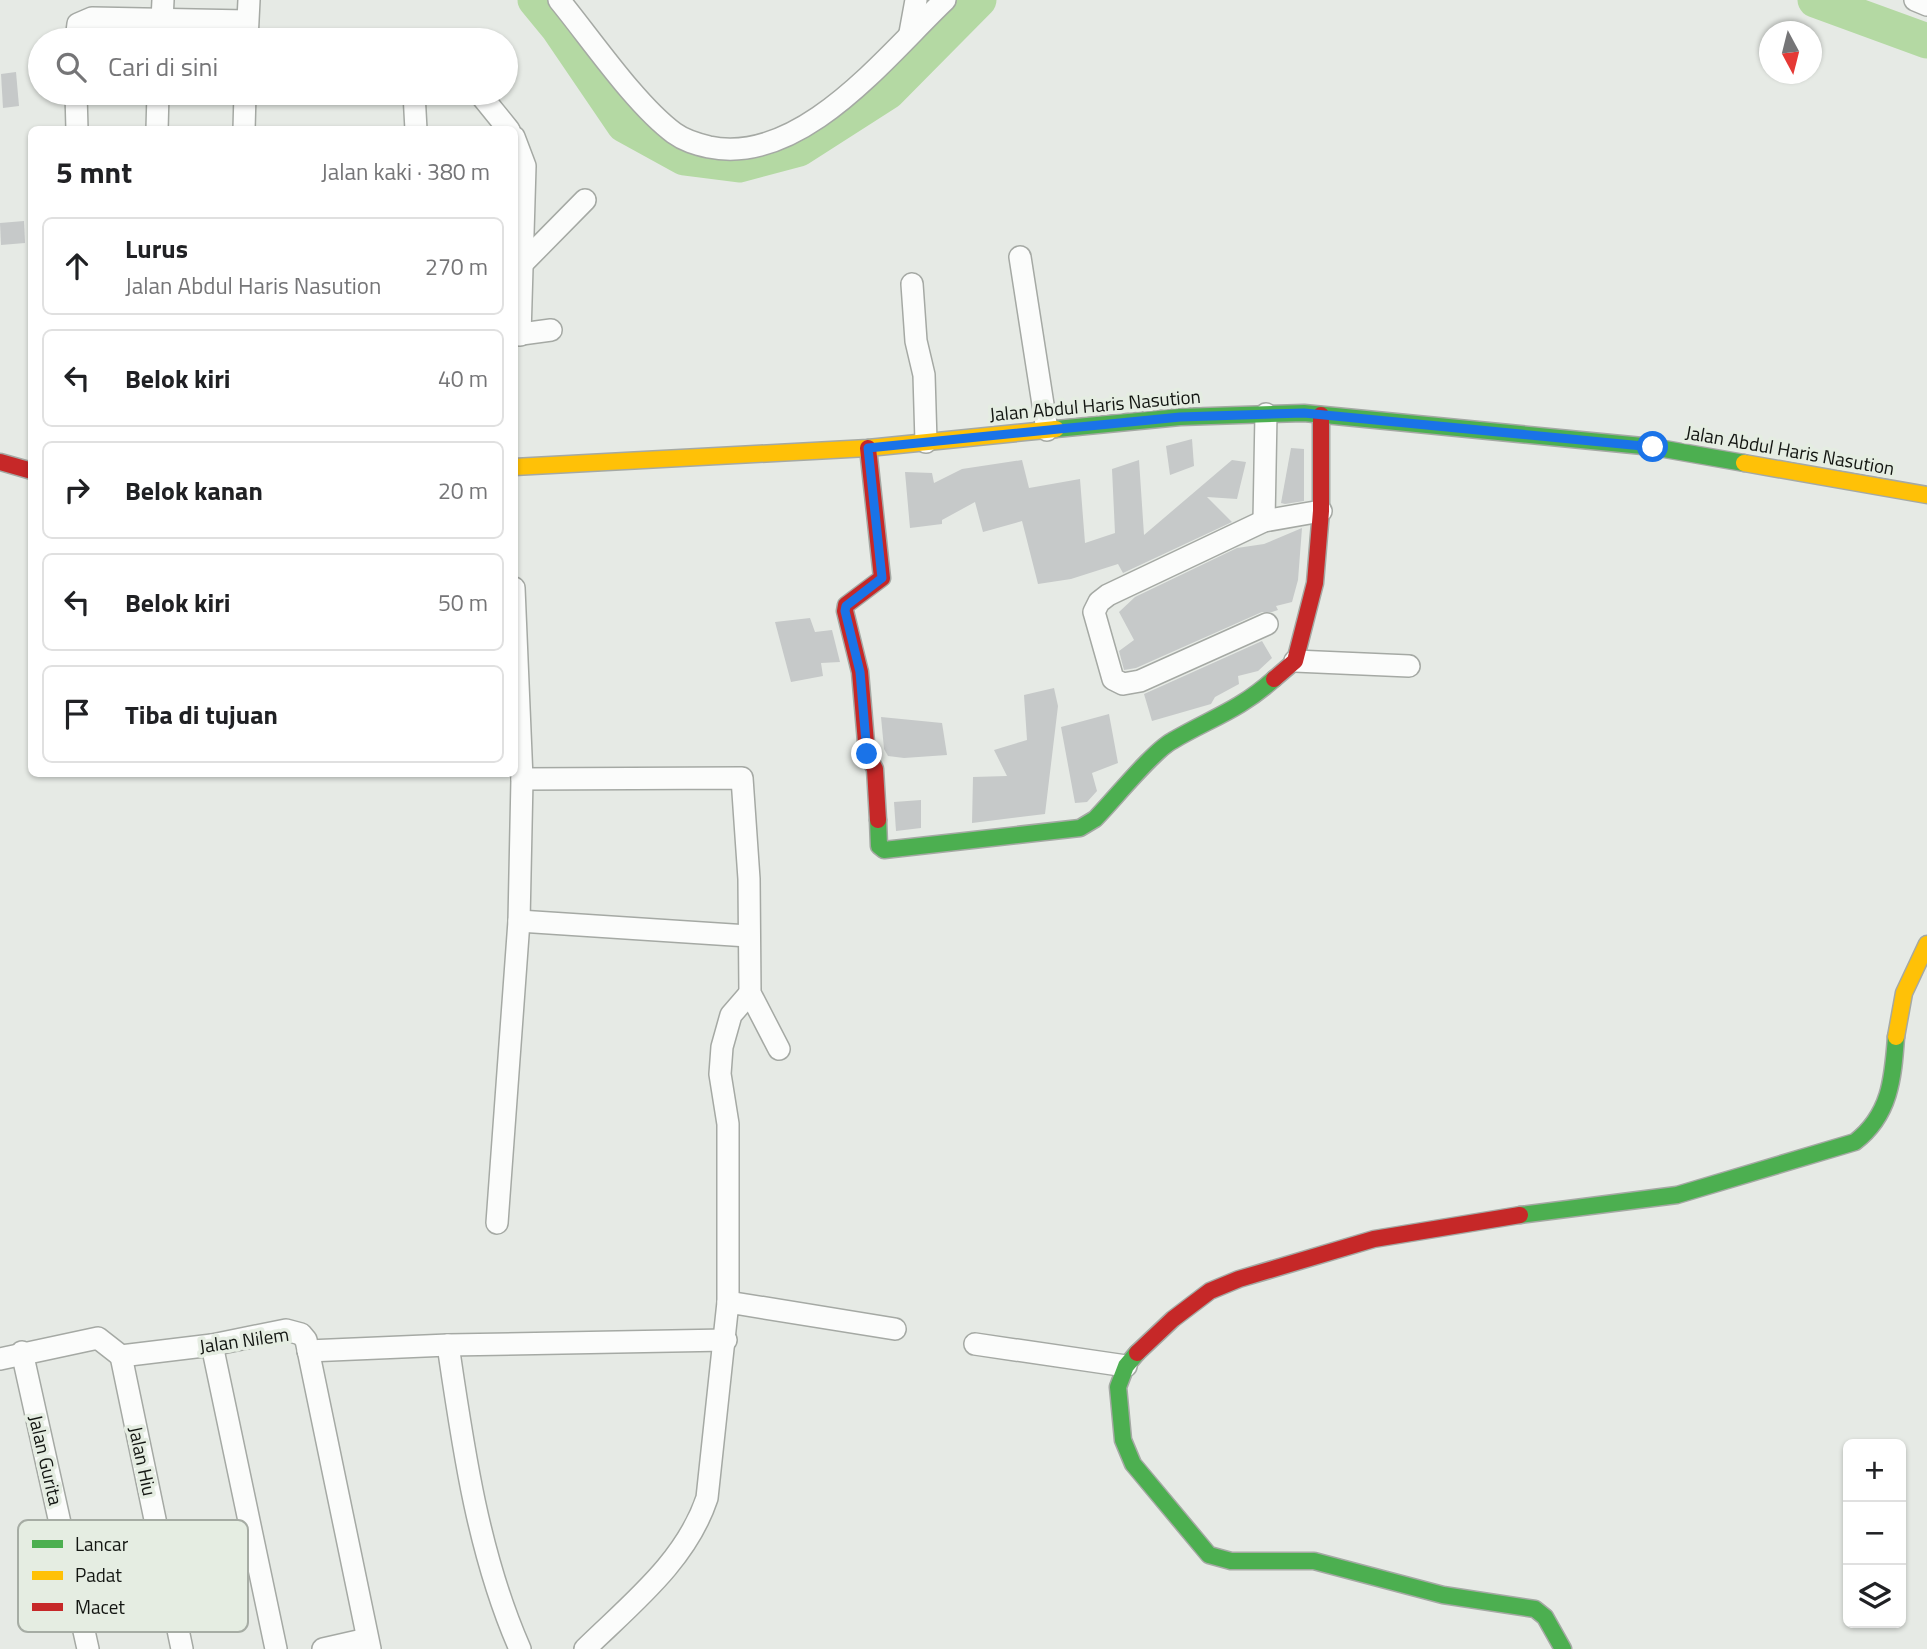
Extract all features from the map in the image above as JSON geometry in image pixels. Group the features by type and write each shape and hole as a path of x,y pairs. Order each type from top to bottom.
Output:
{"street":[{"path":"559,0 662,123 693,144 724,149 755,147 799,129 859,83 945,0"},
{"path":"910,33 916,0"},
{"path":"1915,0 1927,5"},
{"path":"78,28 82,20 248,20"},
{"path":"76,105 77,126"},
{"path":"157,126 158,105"},
{"path":"244,126 245,105"},
{"path":"415,105 416,126"},
{"path":"489,105 506,126"},
{"path":"518,148 525,166 518,321"},
{"path":"522,264 585,201"},
{"path":"1020,257 1047,430"},
{"path":"912,284 916,341 924,375 926,442"},
{"path":"518,335 551,330"},
{"path":"1264,521 1266,414"},
{"path":"868,448 882,578 846,606 845,611 860,672 867,754 875,769 879,846 883,850 1066,832 1080,828 1095,819 1170,743 1219,719 1253,698 1294,661 1315,583 1321,511 1321,415"},
{"name":"Jalan Abdul Haris Nasution","path":"518,467 868,448 1180,417 1321,415 1653,447 1927,495"},
{"path":"0,462 28,470"},
{"path":"1267,624 1140,681 1122,684 1113,679 1094,612 1099,602 1108,595 1264,521 1321,511"},
{"path":"1294,661 1409,666"},
{"path":"497,1223 519,921 522,779 518,684"},
{"path":"522,779 740,777 749,879 750,993 779,1049"},
{"path":"519,921 748,936"},
{"path":"1563,1649 1545,1617 1535,1609 1443,1595 1325,1563 1231,1561 1209,1555 1133,1464 1123,1440 1118,1387 1126,1366 1149,1340 1173,1319 1210,1292 1239,1279 1374,1239 1510,1216 1677,1195 1855,1142 1871,1133 1887,1107 1904,993 1927,944"},
{"path":"585,1649 675,1559 696,1528 707,1498 728,1302 728,1124 720,1074 722,1047 731,1015 750,993"},
{"path":"728,1302 895,1329"},
{"name":"Jalan Nilem","path":"121,1356 212,1345 292,1331 304,1337 369,1644"},
{"path":"0,1359 22,1352 100,1338 115,1354 121,1356"},
{"path":"308,1351 448,1345 726,1340"},
{"path":"975,1344 1126,1366"},
{"path":"212,1345 276,1649"},
{"path":"448,1345 460,1428 479,1524 520,1649"},
{"name":"Jalan Gurita","path":"22,1352 59,1520"},
{"name":"Jalan Hiu","path":"121,1356 155,1520"},
{"path":"323,1649 369,1644"}],"building":[{"path":"16,72 19,106 3,108 1,74"},
{"path":"24,221 25,243 1,245 0,223"},
{"path":"1192,439 1194,466 1170,475 1166,446"},
{"path":"1291,448 1304,449 1304,501 1285,504 1281,503"},
{"path":"1022,460 1029,488 1080,479 1085,543 1115,533 1112,469 1139,460 1144,535 1232,460 1246,462 1237,499 1207,497 1232,522 1123,573 1118,564 1071,579 1038,584 1022,521 983,532 975,502 942,520 942,524 910,528 905,472 932,473 934,483 962,469"},
{"path":"1302,528 1298,580 1292,602 1276,606 1278,610 1262,612 1136,668 1124,670 1119,651 1134,640 1119,612 1135,597 1237,548 1264,544"},
{"path":"810,618 815,632 832,630 840,662 821,663 823,676 791,682 775,622"},
{"path":"1262,641 1272,658 1258,671 1238,676 1239,684 1215,697 1211,704 1152,721 1144,694"},
{"path":"1054,688 1058,706 1045,814 972,823 973,777 1007,776 994,750 1027,740 1024,695"},
{"path":"1109,714 1118,763 1092,773 1097,791 1087,802 1075,803 1061,727"},
{"path":"881,717 942,723 947,755 904,758 888,756 884,749"},
{"path":"921,800 921,828 896,831 894,802"}],"waterway":[{"path":"535,0 558,28 624,125 684,158 739,165 799,149 888,92 979,0"},
{"path":"1815,0 1927,41"}],"traffic: fast":[{"path":"1056,429 1180,417 1304,413 1653,447 1744,463"},
{"path":"878,820 879,846 884,850 1080,828 1095,819 1164,747 1236,707 1274,679"},
{"path":"1520,1215 1677,1195 1855,1142 1867,1131 1883,1108 1891,1082 1896,1037"},
{"path":"1137,1353 1126,1366 1118,1387 1123,1440 1133,1464 1209,1555 1231,1561 1314,1561 1443,1595 1535,1609 1545,1617 1563,1649"}],"traffic: slow":[{"path":"518,467 868,448 1056,429"},
{"path":"1744,463 1927,495"},
{"path":"1896,1037 1904,993 1927,944"}],"traffic: jam":[{"path":"1274,679 1295,661 1315,583 1321,511 1321,415"},
{"path":"868,448 882,578 846,605 845,611 860,672 867,754 875,769 878,820"},
{"path":"0,462 28,470"},
{"path":"1137,1353 1173,1319 1210,1291 1239,1279 1374,1239 1520,1215"}],"route":[{"path":"867,754 860,672 845,607 882,578 873,520 868,448 1180,417 1304,413 1653,447"}]}
